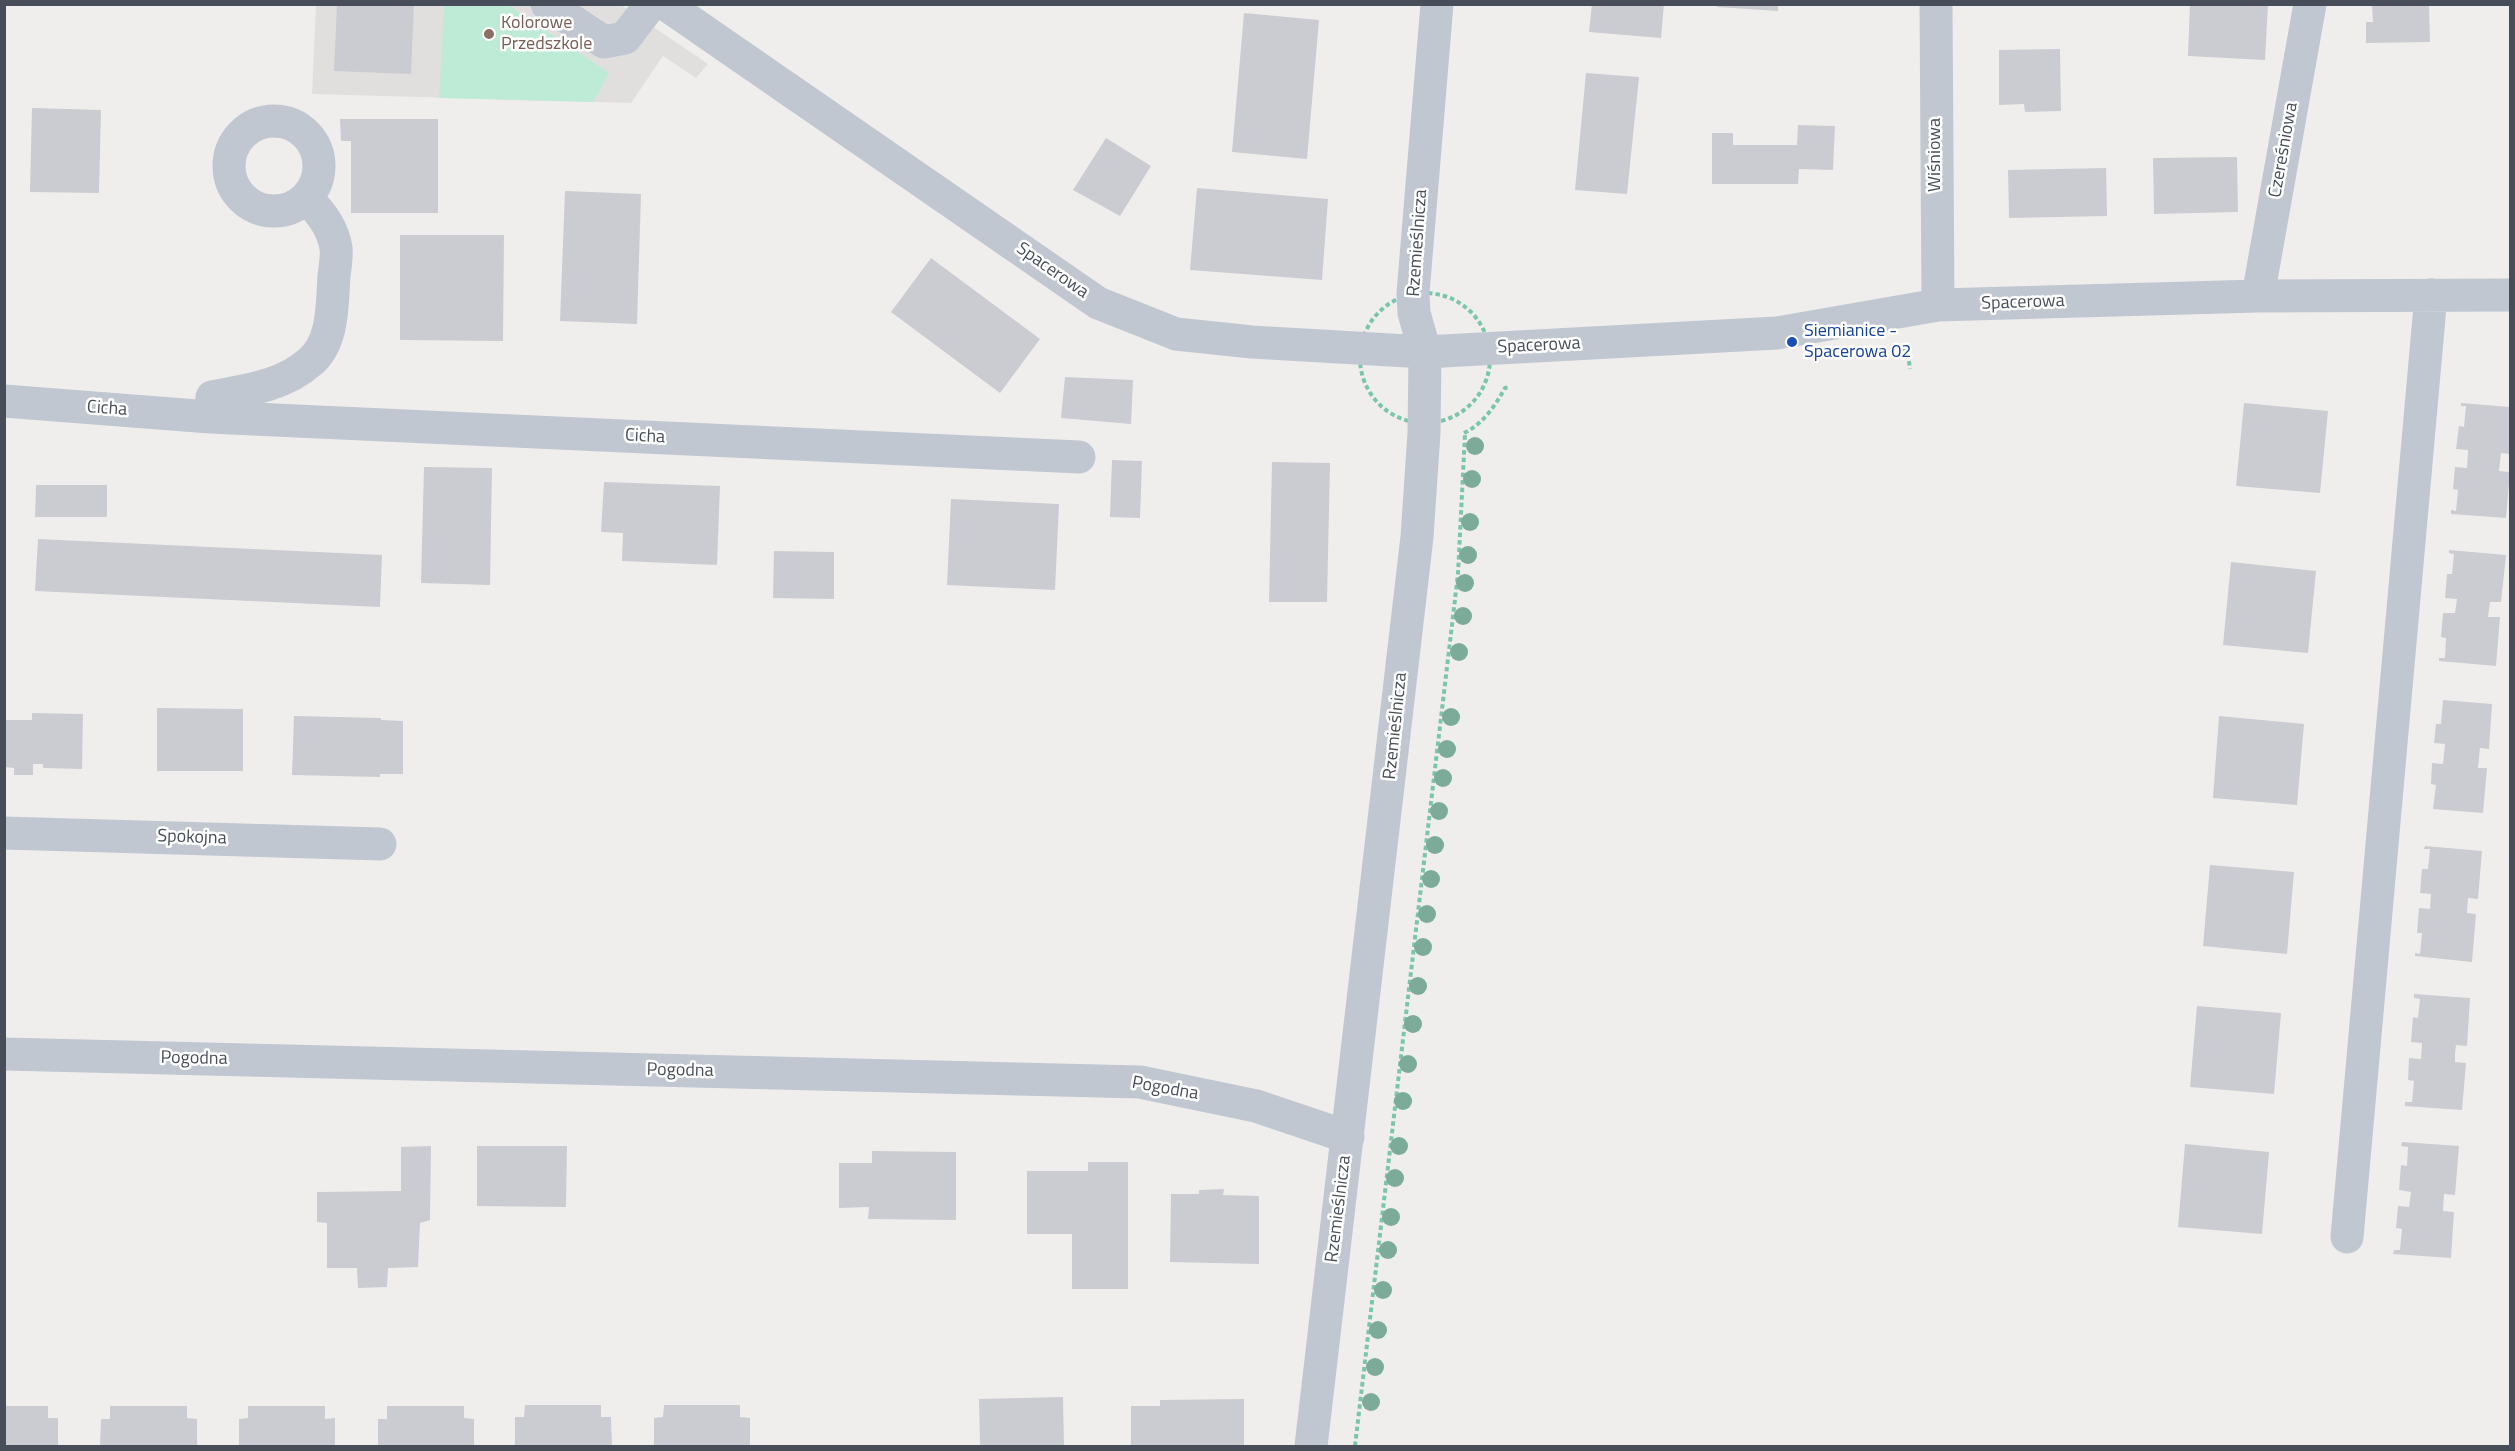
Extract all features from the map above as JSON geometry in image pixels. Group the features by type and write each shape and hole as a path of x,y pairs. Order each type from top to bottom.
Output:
{"street":[{"path":"547,4 604,42 625,38 651,4"},
{"name":"Spacerowa","path":"665,4 1098,303 1176,334 1252,342 1425,352 1777,333 1938,305 2258,296 2511,295"},
{"name":"Rzemieślnicza","path":"1311,1446 1417,537 1424,433 1425,352 1414,313 1413,293 1437,4"},
{"name":"Wiśniowa","path":"1936,4 1938,305"},
{"name":"Czereśniowa","path":"2258,296 2310,4"},
{"path":"210,417 212,397 271,384 295,374 313,360 324,343 330,322 336,249 329,227 320,210 306,198"},
{"path":"2347,1237 2431,295"},
{"name":"Cicha","path":"4,401 210,417 1080,457"},
{"name":"Spokojna","path":"4,833 380,844"},
{"name":"Pogodna","path":"4,1054 1140,1082 1256,1106 1348,1137"}],"path":[{"path":"1355,1446 1458,574 1465,434"}],"shaded area":[{"name":"Kolorowe Przedszkole","path":"316,5 621,5 708,64 696,78 663,56 631,103 312,94"}],"green space":[{"path":"444,5 508,5 609,73 593,102 439,98"}],"building":[{"path":"337,4 414,4 411,74 334,71"},
{"path":"1592,4 1664,4 1661,38 1589,32"},
{"path":"1717,4 1778,4 1778,11 1717,7"},
{"path":"2190,4 2268,4 2265,60 2188,56"},
{"path":"2372,4 2429,4 2430,42 2366,43 2366,22 2373,22"},
{"path":"1244,13 1319,20 1307,159 1232,152"},
{"path":"2060,49 2061,111 2025,112 2024,104 1999,105 1999,50"},
{"path":"1586,73 1639,77 1627,194 1575,190"},
{"path":"32,108 101,110 99,193 30,192"},
{"path":"340,119 438,119 438,213 351,213 351,141 341,141"},
{"path":"1798,125 1835,126 1833,170 1799,169 1798,184 1712,184 1712,133 1733,133 1733,145 1797,145"},
{"path":"1106,138 1151,166 1120,216 1073,190"},
{"path":"2237,157 2238,212 2154,214 2153,158"},
{"path":"2106,168 2107,216 2009,218 2008,170"},
{"path":"1197,188 1328,199 1322,280 1190,270"},
{"path":"565,191 641,194 637,324 560,321"},
{"path":"400,235 504,235 503,341 400,340"},
{"path":"931,258 1040,339 1000,393 891,312"},
{"path":"1065,377 1133,380 1131,424 1061,418"},
{"path":"2244,403 2328,411 2320,493 2236,486"},
{"path":"2461,403 2510,407 2510,454 2501,453 2499,471 2510,472 2506,518 2451,514 2451,510 2456,511 2458,490 2453,489 2455,467 2467,468 2468,450 2456,449 2459,426 2464,427 2466,406 2461,406"},
{"path":"1112,460 1142,461 1140,518 1110,517"},
{"path":"1272,462 1330,463 1327,602 1269,602"},
{"path":"424,467 492,468 490,585 421,583"},
{"path":"604,482 720,486 717,565 622,561 623,533 601,532"},
{"path":"36,485 107,485 107,517 35,517"},
{"path":"951,499 1059,504 1055,590 947,585"},
{"path":"38,539 382,555 380,607 35,591"},
{"path":"2449,550 2506,555 2501,602 2490,602 2488,617 2500,617 2496,666 2439,661 2439,658 2445,658 2446,638 2441,637 2443,613 2455,613 2457,599 2445,598 2447,574 2452,574 2454,554 2449,553"},
{"path":"774,551 834,552 834,599 773,598"},
{"path":"2231,562 2316,571 2308,653 2223,645"},
{"path":"2443,700 2492,704 2489,749 2480,748 2478,768 2487,768 2483,813 2433,809 2436,785 2431,784 2432,763 2443,764 2445,744 2434,743 2436,724 2441,724"},
{"path":"157,708 243,709 243,771 157,771"},
{"path":"32,713 83,714 82,769 43,768 43,764 33,764 33,775 14,775 14,768 4,767 4,720 32,720"},
{"path":"294,716 381,718 381,720 403,721 403,774 380,774 380,777 292,775"},
{"path":"2219,716 2304,724 2297,805 2213,798"},
{"path":"2425,846 2482,851 2478,899 2468,898 2467,913 2476,914 2472,962 2415,956 2415,953 2420,954 2422,933 2417,933 2419,908 2430,909 2431,894 2420,893 2422,869 2428,869 2430,849 2424,849"},
{"path":"2210,865 2294,872 2287,954 2203,946"},
{"path":"2414,994 2470,998 2467,1046 2456,1045 2455,1054 2455,1062 2466,1063 2462,1110 2405,1106 2405,1102 2412,1102 2414,1081 2408,1080 2409,1058 2421,1059 2422,1043 2411,1042 2413,1017 2418,1018 2420,999 2414,998"},
{"path":"2197,1006 2281,1013 2274,1094 2190,1087"},
{"path":"2402,1142 2459,1146 2455,1195 2444,1194 2443,1211 2454,1212 2451,1258 2393,1254 2394,1250 2400,1250 2402,1229 2396,1228 2398,1206 2409,1207 2411,1192 2399,1190 2401,1165 2407,1166 2408,1147 2401,1146"},
{"path":"2185,1144 2269,1152 2262,1234 2178,1227"},
{"path":"431,1146 430,1220 420,1223 418,1267 388,1268 387,1287 358,1288 357,1268 327,1268 327,1223 317,1222 317,1192 401,1191 401,1147"},
{"path":"477,1146 567,1146 566,1207 477,1206"},
{"path":"872,1151 956,1152 956,1220 868,1219 869,1207 839,1208 839,1163 872,1163"},
{"path":"1088,1162 1128,1162 1128,1289 1072,1289 1072,1234 1027,1234 1027,1171 1088,1171"},
{"path":"1224,1189 1223,1195 1259,1196 1259,1264 1170,1262 1171,1194 1199,1194 1199,1190"},
{"path":"1063,1397 1064,1446 980,1446 979,1399"},
{"path":"1244,1399 1244,1446 1131,1446 1131,1406 1160,1406 1160,1400"},
{"path":"525,1405 601,1405 601,1417 611,1417 612,1446 515,1446 515,1417 524,1417"},
{"path":"664,1405 740,1405 740,1417 750,1418 750,1446 654,1446 654,1418 663,1417"},
{"path":"4,1406 48,1406 48,1418 58,1418 58,1446 4,1446"},
{"path":"110,1406 187,1406 187,1418 197,1419 197,1446 100,1446 101,1419 110,1419"},
{"path":"248,1406 325,1406 325,1419 335,1418 335,1446 239,1446 239,1419 248,1418"},
{"path":"387,1406 464,1406 464,1418 474,1419 474,1446 378,1446 378,1419 387,1419"}],"place":[{"name":"Kolorowe Przedszkole","path":"489,34"},
{"name":"Siemianice - Spacerowa 02","path":"1792,342"}]}
